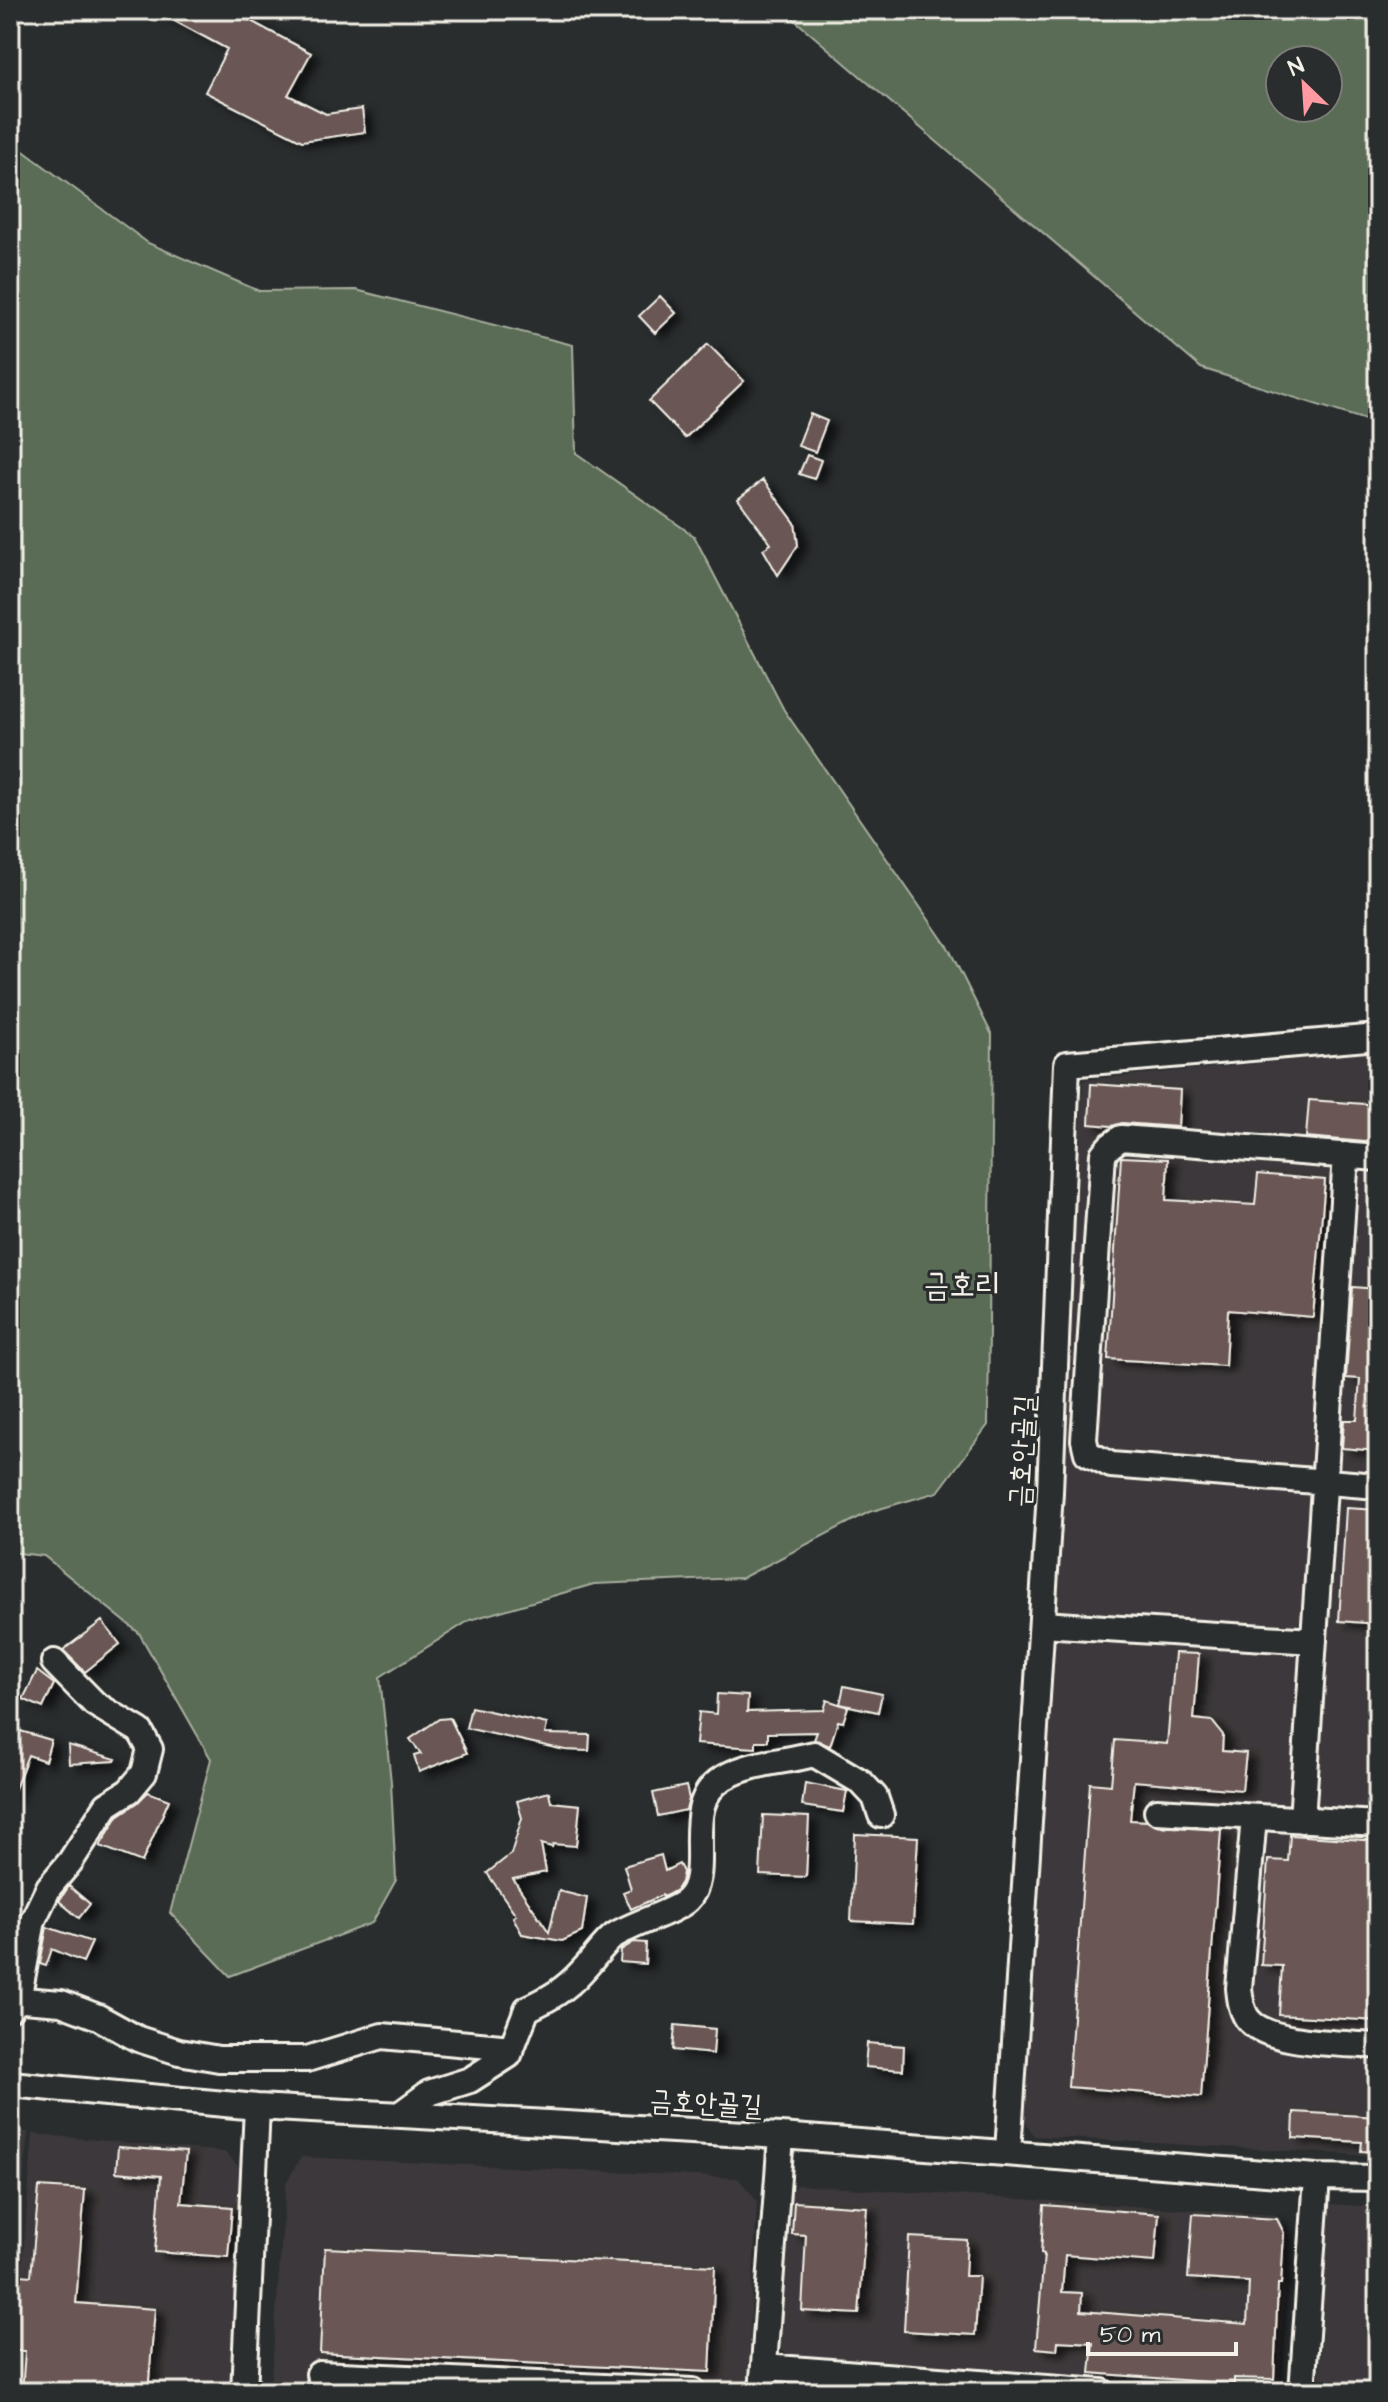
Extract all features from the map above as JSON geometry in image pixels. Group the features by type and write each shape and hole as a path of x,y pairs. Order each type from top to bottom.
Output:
{"street":[{"name":"금호안골길","path":"1008,2152 1051,1477 1067,1064 1378,1037"},
{"path":"1378,1158 1121,1138 1110,1146 1103,1154 1084,1440 1087,1453 1111,1465 1378,1486"},
{"path":"1302,1820 1346,1155"},
{"path":"1042,1624 1314,1641"},
{"path":"54,1662 95,1704 140,1731 150,1749 144,1773 129,1791 107,1805 70,1862 49,1887 33,1920 13,2003 61,2003 98,2017 138,2039 179,2052 219,2059 307,2059 382,2036 512,2048"},
{"path":"399,2115 429,2093 470,2080 509,2055 527,2009 557,1995 614,1936 687,1901 696,1877 699,1818 709,1788 726,1776 751,1767 814,1754 861,1782 875,1797 881,1815"},
{"path":"1157,1811 1378,1824"},
{"path":"1254,1817 1239,1988 1240,2003 1247,2018 1260,2030 1288,2037 1378,2046"},
{"name":"금호안골길","path":"10,2084 257,2107 781,2136 1317,2177 1378,2178"},
{"path":"244,2392 257,2107"},
{"path":"762,2392 781,2136"},
{"path":"1302,2392 1317,2177"},
{"path":"764,2367 1102,2392"},
{"path":"319,2374 499,2387 693,2391"}],"shaded area":[{"path":"1378,1052 1378,2156 1034,2136 1019,2111 1083,1080"},
{"path":"10,2131 28,2132 10,2322"},
{"path":"33,2134 224,2152 244,2172 228,2392 12,2392"},
{"path":"301,2157 738,2178 757,2201 747,2392 270,2392 286,2183"},
{"path":"796,2185 1277,2215 1287,2231 1280,2378 1271,2388 787,2355 779,2345 789,2194"},
{"path":"1328,2204 1378,2207 1378,2392 1319,2392"}],"green space":[{"path":"783,10 1378,10 1378,424 1201,368"},
{"path":"10,141 148,243 259,291 356,290 573,345 576,453 694,536 784,710 949,949 992,1035 988,1425 938,1492 869,1512 742,1578 594,1584 470,1620 380,1677 391,1782 396,1880 372,1923 230,1976 170,1913 211,1759 139,1633 44,1556 10,1552"}],"building":[{"path":"154,10 230,10 311,53 288,95 326,114 362,109 365,132 302,141 205,92 227,49"},
{"path":"660,296 676,313 655,333 639,316"},
{"path":"708,344 744,381 685,438 649,401"},
{"path":"810,414 827,421 815,452 798,446"},
{"path":"807,455 821,460 814,479 799,474"},
{"path":"763,480 795,523 798,545 778,575 763,549 771,544 738,499"},
{"path":"1091,1084 1180,1090 1178,1127 1089,1124"},
{"path":"1309,1100 1378,1105 1378,1143 1306,1137"},
{"path":"1121,1157 1168,1159 1166,1200 1255,1205 1258,1174 1325,1180 1313,1317 1228,1310 1225,1366 1108,1359"},
{"path":"1352,1287 1378,1289 1378,1451 1342,1448 1344,1420 1357,1420 1360,1379 1346,1378"},
{"path":"1346,1508 1378,1510 1378,1624 1339,1621"},
{"path":"102,1621 120,1644 85,1672 63,1650"},
{"path":"1175,1653 1199,1654 1194,1719 1212,1721 1223,1735 1222,1751 1246,1753 1242,1790 1134,1781 1130,1820 1147,1821 1156,1826 1221,1830 1201,2097 1068,2087 1090,1783 1111,1785 1115,1740 1167,1744"},
{"path":"37,1671 54,1684 43,1708 23,1699"},
{"path":"844,1686 882,1694 878,1712 840,1704"},
{"path":"717,1694 748,1696 747,1712 824,1710 827,1700 848,1707 843,1722 838,1721 830,1746 814,1740 817,1732 768,1733 768,1741 756,1741 756,1748 696,1744 699,1712 716,1714"},
{"path":"471,1707 547,1724 545,1734 590,1735 589,1751 565,1750 466,1728"},
{"path":"450,1718 467,1753 419,1772 414,1756 421,1754 410,1739 439,1719"},
{"path":"17,1730 51,1740 45,1761 28,1755 11,1799 10,1751"},
{"path":"68,1745 116,1759 69,1764"},
{"path":"805,1783 847,1791 843,1812 802,1806"},
{"path":"686,1786 689,1799 686,1810 658,1816 653,1793"},
{"path":"148,1792 169,1800 142,1862 100,1846 118,1816"},
{"path":"549,1792 551,1802 580,1805 576,1846 541,1844 546,1872 513,1879 549,1932 559,1891 587,1898 582,1932 562,1941 522,1934 513,1917 516,1915 487,1873 511,1854 522,1818 517,1801"},
{"path":"763,1815 809,1817 806,1877 760,1875"},
{"path":"855,1834 918,1837 913,1924 851,1921"},
{"path":"1290,1835 1378,1841 1378,2021 1279,2015 1282,1966 1261,1965 1268,1860 1288,1861"},
{"path":"661,1855 665,1871 679,1864 683,1872 681,1882 676,1890 667,1895 631,1909 623,1892 631,1889 624,1866"},
{"path":"69,1886 90,1904 79,1918 59,1901"},
{"path":"47,1927 92,1942 83,1962 52,1949 46,1966 40,1964"},
{"path":"634,1942 646,1943 645,1964 620,1962 621,1950"},
{"path":"675,2025 715,2029 713,2054 673,2050"},
{"path":"867,2043 904,2046 903,2070 865,2067"},
{"path":"1294,2112 1378,2117 1378,2152 1361,2151 1362,2142 1293,2138"},
{"path":"118,2147 186,2152 181,2203 232,2207 228,2257 155,2252 161,2176 116,2172"},
{"path":"39,2187 85,2190 76,2303 155,2309 148,2392 22,2392 25,2351 10,2351 10,2274 31,2276"},
{"path":"794,2202 867,2207 859,2314 802,2311 806,2235 792,2234"},
{"path":"1044,2205 1159,2214 1155,2262 1065,2255 1062,2292 1082,2293 1081,2311 1247,2324 1249,2282 1188,2278 1193,2214 1277,2219 1284,2233 1281,2284 1278,2284 1274,2379 1234,2378 1234,2384 1090,2373 1093,2343 1058,2341 1057,2350 1036,2348 1044,2254 1041,2253"},
{"path":"909,2237 967,2240 965,2276 979,2276 975,2335 904,2331"},
{"path":"325,2248 715,2266 710,2372 320,2353"}],"district":[{"name":"금호리","path":"962,1284"}]}
